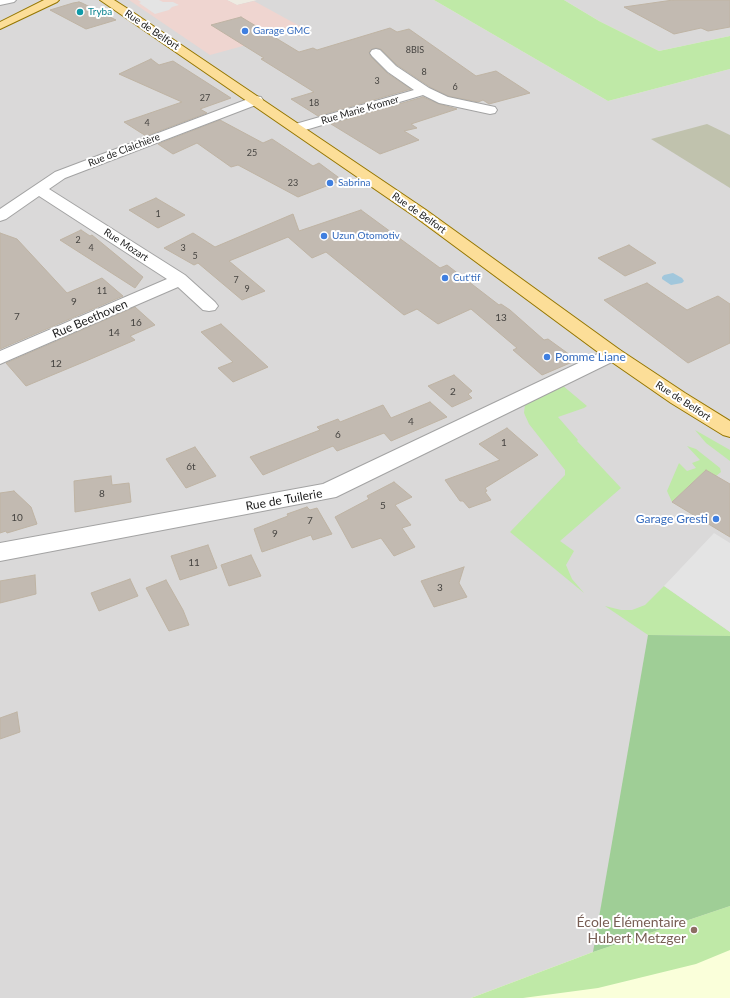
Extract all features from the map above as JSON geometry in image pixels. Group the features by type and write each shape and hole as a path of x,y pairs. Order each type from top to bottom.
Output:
{"main road":[{"path":"0,26 53,0"},
{"name":"Rue de Belfort","path":"106,0 256,100 420,213 613,354 678,398 730,430"}],"street":[{"path":"0,2 10,0"},
{"name":"Rue Marie Kromer","path":"376,52 392,69 424,91 444,100 490,110"},
{"name":"Rue Marie Kromer","path":"297,128 424,91"},
{"name":"Rue de Claichière","path":"0,216 60,175 256,100"},
{"name":"Rue Mozart","path":"39,189 179,279 209,306"},
{"name":"Rue Beethoven","path":"0,358 167,286 179,279"},
{"name":"Rue de Tuilerie","path":"0,552 328,492 613,354"}],"shaded area":[{"path":"0,0 227,0 237,5 257,0 434,0 608,101 730,69 730,998 0,998"},
{"path":"129,0 227,0 237,5 254,1 305,29 210,55"},
{"path":"138,0 159,0 163,2 173,2 179,5 155,14 139,3 141,2"},
{"path":"564,0 730,0 730,36 659,51 599,21"},
{"path":"707,124 730,135 730,188 651,139"},
{"path":"714,533 730,543 730,632 664,586"},
{"name":"École Élémentaire Hubert Metzger","path":"730,906 730,998 471,998 593,952"}],"green space":[{"path":"434,0 564,0 599,21 659,51 730,36 730,69 608,101"},
{"path":"562,385 587,406 558,417 578,440 577,441 621,488 560,541 574,551 566,565 572,579 584,593 510,532 565,475 565,470 529,424 524,413 525,404"},
{"path":"695,430 730,450 730,461 706,443"},
{"path":"687,446 696,449 720,468 721,472 716,476 706,470 672,502 667,491 679,463 687,471 696,468 692,463 700,460"},
{"path":"664,586 730,632 730,636 648,635 605,606 621,610 632,610 645,605"},
{"path":"648,635 730,636 730,906 593,952"},
{"name":"École Élémentaire Hubert Metzger","path":"730,906 730,950 696,964 598,988 523,998 471,998 593,952"}],"water":[{"path":"673,273 682,278 684,281 682,283 671,285 662,279 664,275"}],"building":[{"path":"673,0 730,0 730,27 708,31 701,28 674,34 624,7"},
{"path":"79,2 116,20 86,29 50,10"},
{"path":"241,17 299,52 313,48 317,50 390,28 397,32 409,29 476,76 496,71 530,93 489,104 483,100 478,102 448,96 430,87 397,65 381,49 376,48 369,52 371,57 387,73 411,89 318,116 291,99 314,92 261,59 264,58 211,25"},
{"path":"151,59 159,65 173,61 231,98 200,109 207,113 146,136 124,122 182,102 119,74"},
{"path":"423,97 439,104 457,109 411,124 417,128 404,131 419,140 380,154 331,124"},
{"path":"220,120 263,143 272,139 313,166 319,163 342,180 298,197 238,165 231,167 197,143 173,154 158,144"},
{"path":"156,198 185,215 158,228 129,210"},
{"path":"361,210 440,268 447,265 499,305 501,304 510,310 544,340 548,339 577,360 542,375 513,350 517,348 471,309 438,324 417,309 404,315 326,252 312,258 288,237 229,261 265,291 242,300 198,263 194,265 164,248 193,233 215,247 293,214 299,231"},
{"path":"81,230 90,236 92,235 143,277 135,288 60,240"},
{"path":"0,233 17,239 67,293 102,278 123,296 0,349"},
{"path":"629,245 656,263 625,276 598,258"},
{"path":"647,283 687,310 718,296 730,304 730,343 688,363 604,300"},
{"path":"135,307 155,325 130,336 135,340 26,386 6,363"},
{"path":"221,324 268,367 233,382 218,368 233,362 201,332"},
{"path":"454,375 472,391 468,394 472,398 452,407 428,386"},
{"path":"430,402 447,417 391,441 384,433 337,451 333,446 263,475 250,457 320,430 317,427 338,419 340,422 383,405 391,418"},
{"path":"507,428 538,455 485,488 487,491 485,492 491,500 469,508 463,501 460,501 445,480 500,460 479,444"},
{"path":"195,447 216,476 186,488 166,459"},
{"name":"Garage Gresti","path":"706,470 730,484 730,537 672,502"},
{"path":"111,476 112,485 129,483 131,502 75,512 74,481"},
{"path":"394,482 412,497 395,505 411,525 402,528 415,547 394,556 381,538 352,548 335,517 369,499 367,496"},
{"path":"14,491 31,507 37,524 7,533 6,531 0,533 0,493"},
{"path":"307,507 310,510 317,508 332,534 313,540 311,535 262,552 254,529 288,516 287,514"},
{"path":"208,545 217,568 180,580 171,556"},
{"path":"251,555 261,576 229,586 221,565"},
{"path":"464,567 459,583 467,597 434,607 421,581"},
{"path":"35,575 36,594 0,603 0,581"},
{"path":"130,579 138,596 99,611 91,593"},
{"path":"166,580 183,610 189,625 169,631 146,588"},
{"path":"17,712 20,732 0,739 0,718"}],"place":[{"name":"Tryba","path":"80,12"},
{"name":"Garage GMC","path":"245,31"},
{"name":"Sabrina","path":"330,183"},
{"name":"Uzun Otomotiv","path":"324,236"},
{"name":"Cut'tif","path":"445,278"},
{"name":"Pomme Liane","path":"547,357"},
{"name":"Garage Gresti","path":"716,519"},
{"name":"École Élémentaire Hubert Metzger","path":"694,930"}]}
